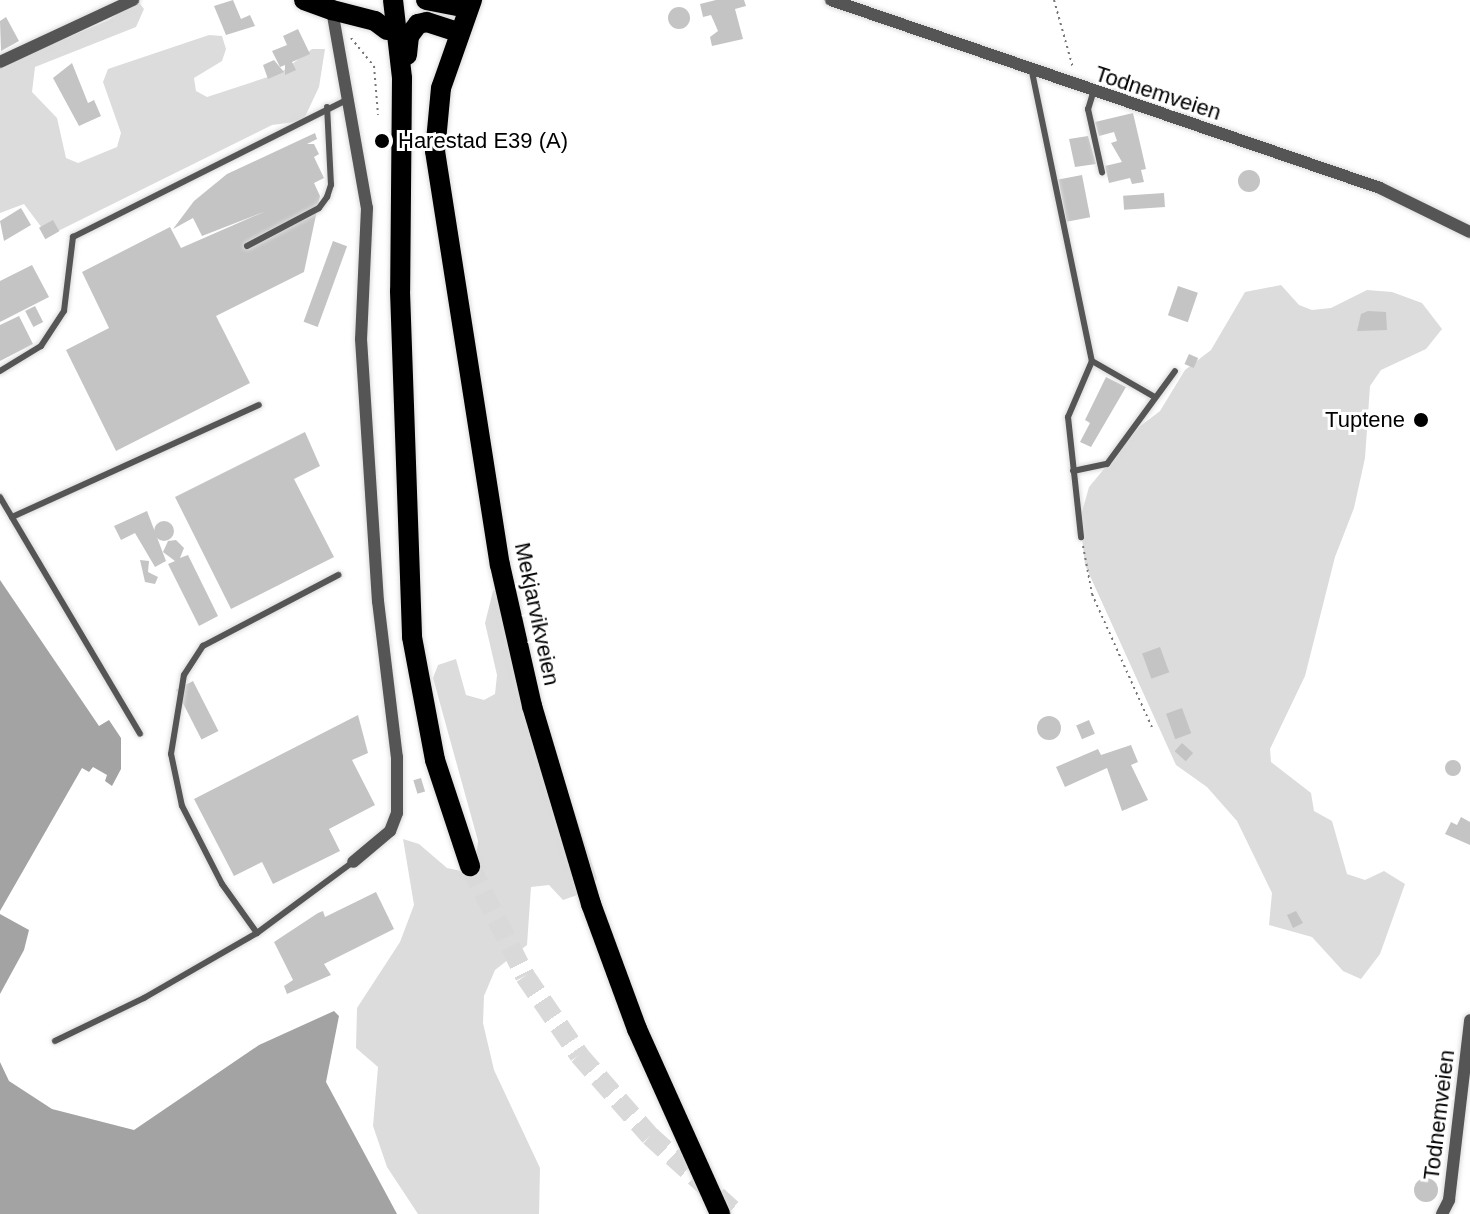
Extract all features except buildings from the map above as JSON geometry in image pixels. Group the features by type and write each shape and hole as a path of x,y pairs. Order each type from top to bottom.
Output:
{"main road":[{"path":"304,0 392,28"},
{"path":"332,10 353,0"},
{"path":"383,0 402,78"},
{"path":"393,0 393,231 400,291"},
{"path":"426,0 470,4"},
{"name":"Mekjarvikveien","path":"470,4 457,32 436,118 437,182 512,621 591,904 637,1029 720,1214"},
{"path":"457,32 427,22 412,29 402,78 400,291 412,637 435,760 470,866"}],"street":[{"path":"0,62 133,0"},
{"name":"Todnemveien","path":"831,0 1075,87 1380,188 1470,232"},
{"path":"332,10 345,101 367,208 362,355 378,601 397,757 397,813 390,831 353,862"},
{"name":"Todnemveien","path":"1442,1214 1449,1200 1470,1020"}],"lane":[{"path":"1032,72 1092,361 1068,417 1081,537"},
{"path":"1093,93 1088,109 1102,172"},
{"path":"0,371 41,346 64,311 73,237 327,107 345,101"},
{"path":"247,246 319,208 327,197 331,185 327,107"},
{"path":"1092,361 1153,396"},
{"path":"1073,471 1107,464 1153,396 1175,371"},
{"path":"12,517 259,405"},
{"path":"0,497 140,734"},
{"path":"257,933 222,884 182,806 171,754 184,675 203,646 338,575"},
{"path":"55,1041 144,998 257,933 353,862"}],"path":[{"path":"1054,0 1075,87"},
{"path":"351,37 374,66 378,115"},
{"path":"1081,537 1092,594 1153,730"}],"shaded area":[{"path":"137,0 144,9 136,27 35,67 32,92 57,118 66,158 78,163 117,147 121,133 103,82 108,69 209,35 222,36 226,49 222,61 194,78 196,91 207,97 280,73 312,49 325,49 319,87 303,121 272,125 48,236 24,204 0,213 0,66 109,20"},
{"path":"1281,285 1299,305 1312,310 1331,308 1367,290 1392,292 1422,303 1442,329 1426,349 1381,370 1370,386 1365,458 1354,508 1335,557 1305,676 1270,749 1271,762 1311,793 1314,811 1332,821 1347,874 1365,880 1384,871 1405,884 1380,954 1361,979 1343,971 1312,937 1269,925 1272,893 1237,821 1207,787 1176,765 1085,565 1080,519 1089,487 1139,427 1160,411 1185,370 1211,350 1245,292"},
{"path":"0,580 99,726 109,720 121,738 121,769 112,786 105,781 107,775 93,767 89,772 82,768 0,911"},
{"path":"500,589 597,879 583,893 563,900 549,885 531,887 527,945 495,970 484,996 483,1023 494,1070 540,1168 539,1214 418,1214 387,1167 373,1126 378,1067 356,1048 357,1008 400,942 414,905 403,839 419,844 447,868 466,872 475,866 478,841 433,678 438,665 456,659 466,695 484,700 495,694 497,675 485,623 493,591"},
{"path":"0,914 29,930 24,950 0,994"},
{"path":"334,1011 339,1016 326,1082 397,1214 0,1214 0,1062 9,1081 52,1109 134,1130 259,1045"}],"tunnel":[{"path":"470,866 525,976 579,1055 650,1136 737,1214"}],"place":[{"name":"Harestad E39 (A)","path":"382,141"},
{"name":"Tuptene","path":"1421,420"}]}
